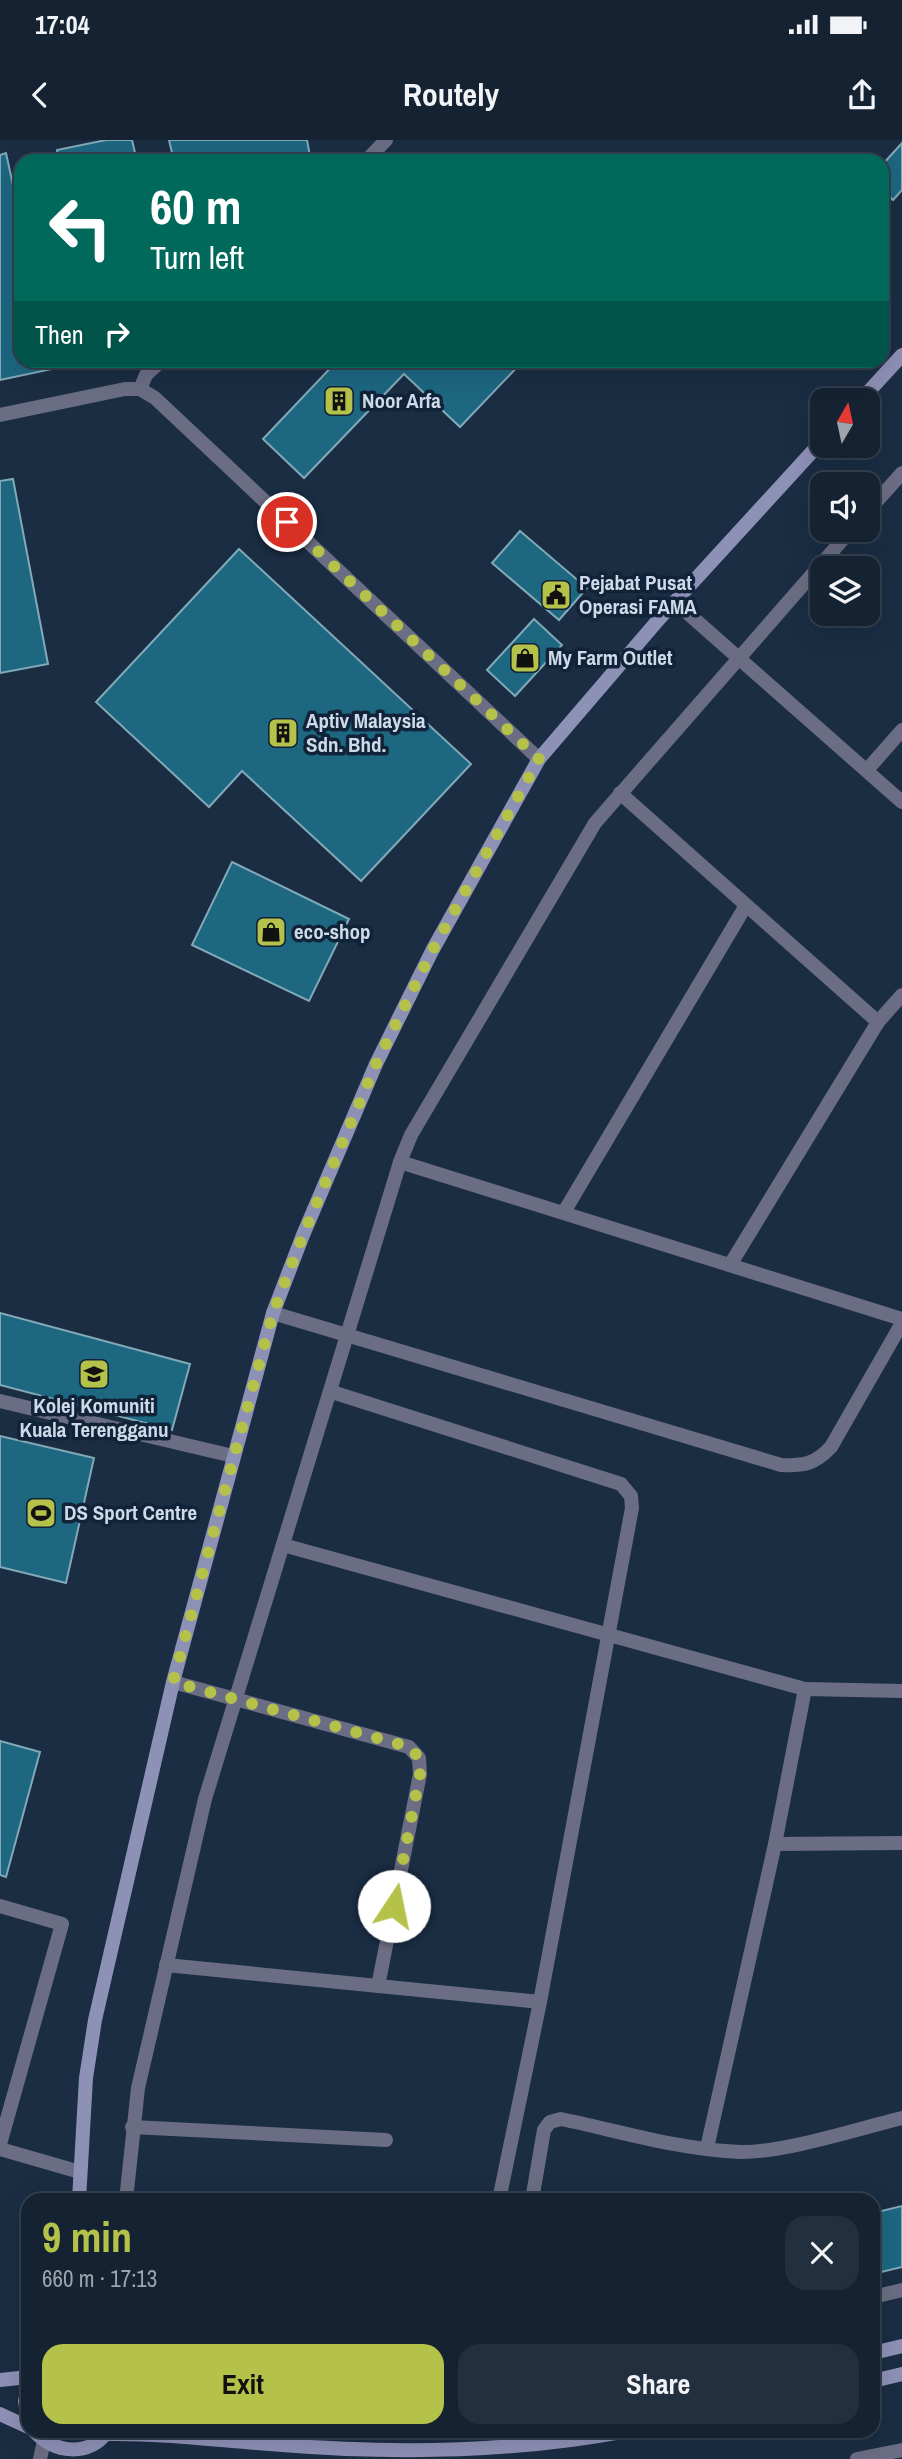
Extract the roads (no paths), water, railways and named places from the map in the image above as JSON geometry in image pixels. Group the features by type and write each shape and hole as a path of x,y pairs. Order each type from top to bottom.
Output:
{"street":[{"path":"872,388 902,355"},
{"path":"140,389 146,376 154,368"},
{"path":"0,415 125,389 140,389 155,398 539,759"},
{"path":"79,2193 86,2078 96,2020 173,1682 273,1313 376,1064 432,951 539,759 675,602 810,454"},
{"path":"880,498 902,473"},
{"path":"127,2193 132,2127 199,1822 400,1162 411,1135 595,823 840,542"},
{"path":"675,602 902,802"},
{"path":"867,770 902,730"},
{"path":"620,793 745,907 878,1022"},
{"path":"564,1212 745,907"},
{"path":"730,1265 878,1022 902,995"},
{"path":"273,1313 780,1465 802,1466 817,1461 831,1447 902,1321 400,1162"},
{"path":"332,1392 621,1484 628,1489 632,1508 540,2002 500,2193"},
{"path":"0,1401 233,1455"},
{"path":"282,1545 608,1637 805,1689 902,1690"},
{"path":"173,1682 410,1747 419,1758 420,1774 378,1986"},
{"path":"707,2148 775,1844 805,1689"},
{"path":"775,1844 902,1843"},
{"path":"0,1906 62,1924 0,2146 80,2172"},
{"path":"166,1965 540,2002"},
{"path":"533,2193 544,2130 550,2122 561,2119 707,2148 742,2152 769,2149 902,2118"},
{"path":"132,2127 386,2140"},
{"path":"880,2295 902,2290"},
{"path":"880,2351 902,2346"},
{"path":"880,2379 902,2374"},
{"path":"0,2380 21,2378"},
{"path":"0,2414 21,2424"},
{"path":"39,2438 40,2459"},
{"path":"42,2438 57,2448 85,2453 101,2438"},
{"path":"205,2438 282,2445 380,2449 520,2444 569,2438"},
{"path":"857,2459 902,2450"}],"place":[{"name":"Noor Arfa","path":"339,401"},
{"name":"Pejabat Pusat Operasi FAMA","path":"556,595"},
{"name":"My Farm Outlet","path":"525,658"},
{"name":"Aptiv Malaysia Sdn. Bhd.","path":"283,733"},
{"name":"eco-shop","path":"271,932"},
{"name":"Kolej Komuniti Kuala Terengganu","path":"94,1374"},
{"name":"DS Sport Centre","path":"41,1513"}]}
